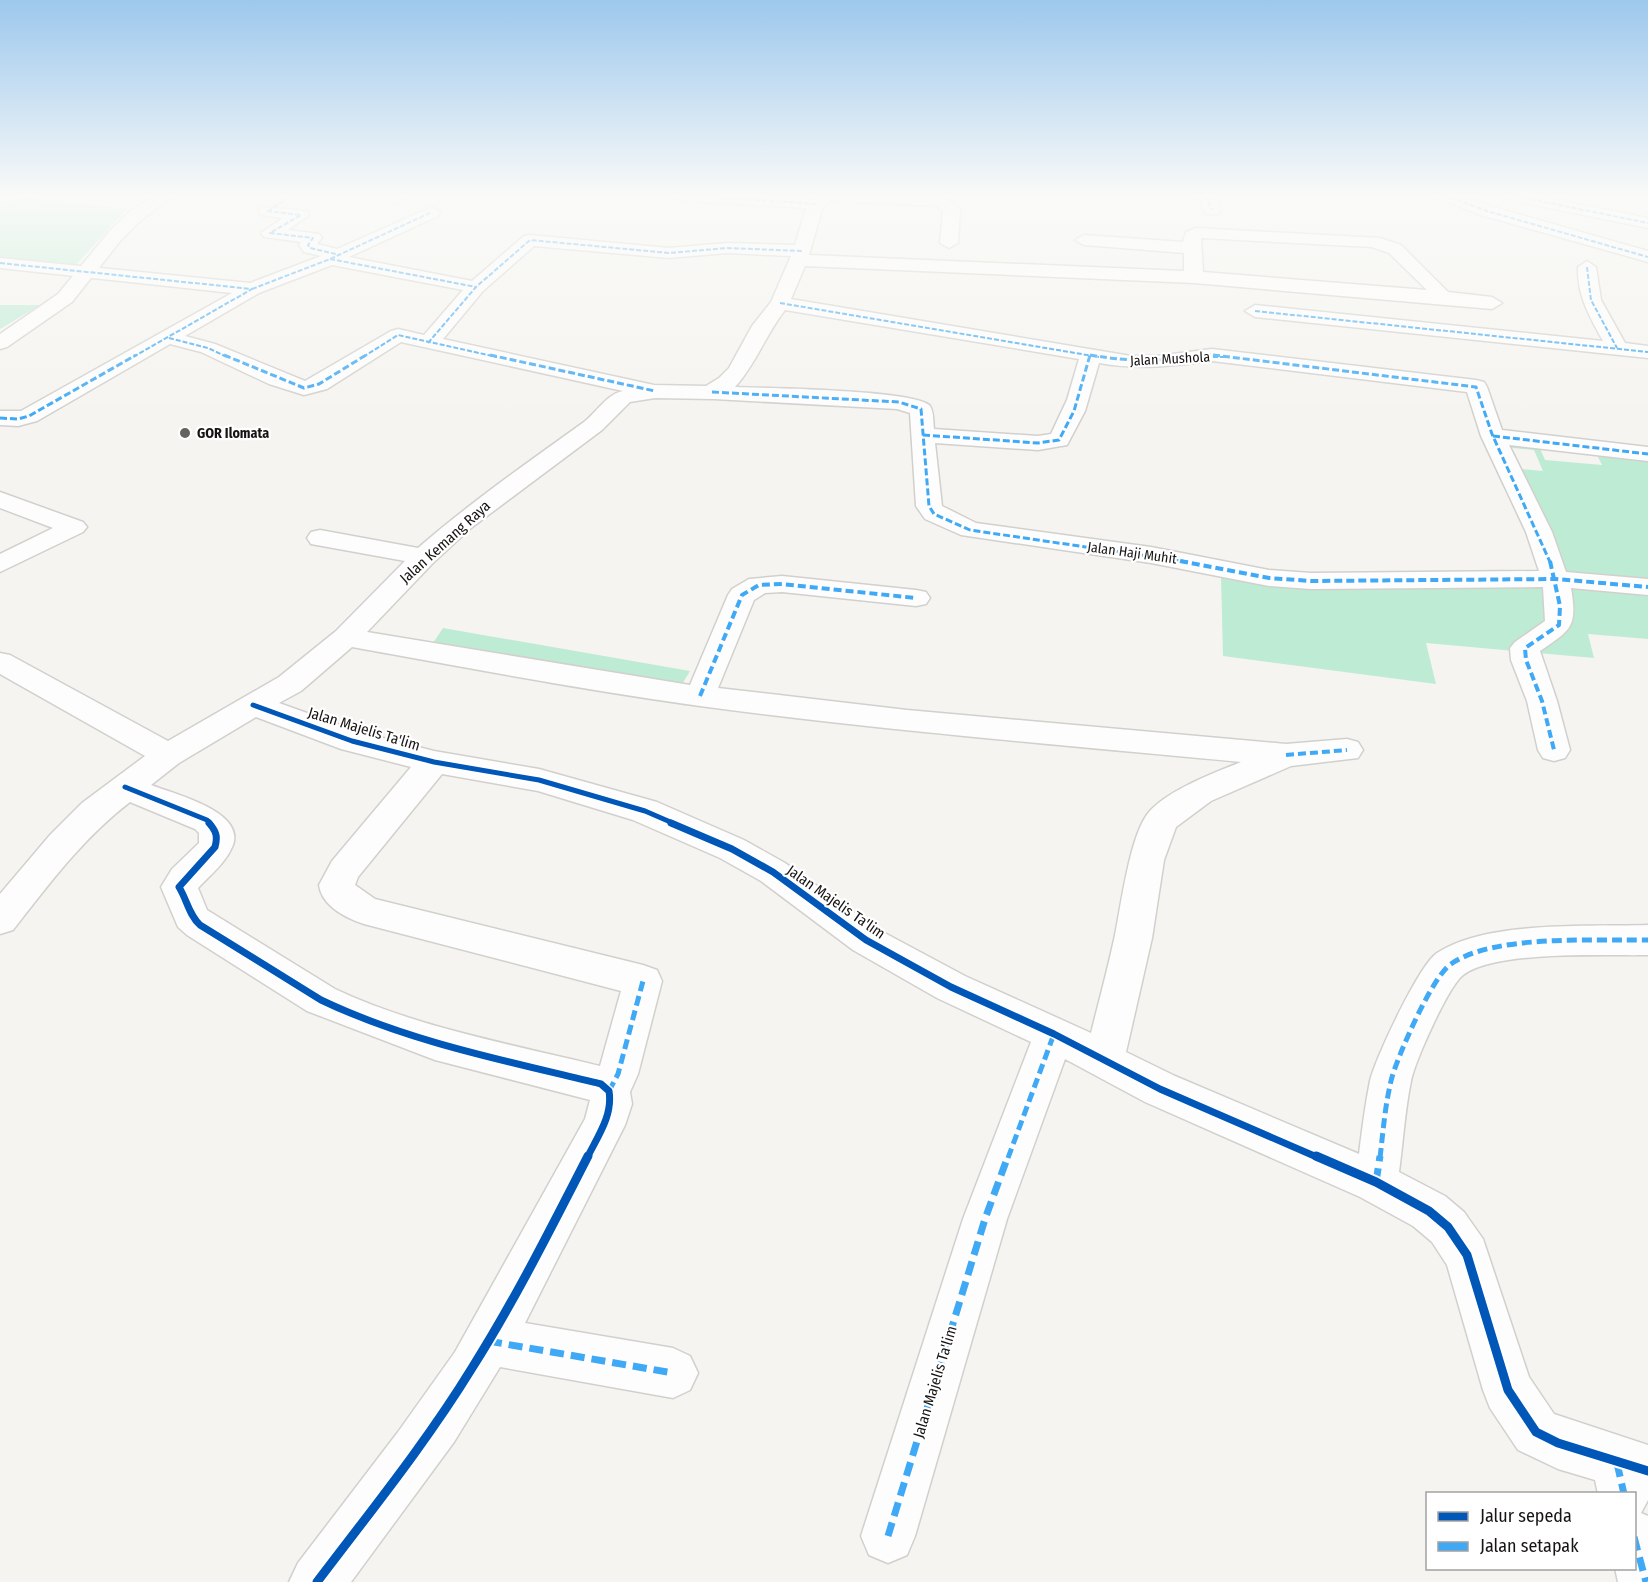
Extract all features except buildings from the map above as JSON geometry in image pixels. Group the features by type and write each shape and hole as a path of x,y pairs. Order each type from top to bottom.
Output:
{"street":[{"path":"51,269 252,290"},
{"path":"0,343 65,298 90,269"},
{"path":"0,418 18,419 29,416 252,290 305,269"},
{"path":"391,269 476,287"},
{"path":"428,344 476,287 497,269"},
{"path":"712,392 733,377 762,326 780,303 795,269"},
{"path":"1048,269 1194,277 1492,303"},
{"path":"1194,269 1194,277"},
{"path":"1416,269 1438,290 1441,297"},
{"path":"1587,269 1587,288 1593,308 1617,348"},
{"name":"Jalan Mushola","path":"780,303 1090,356 1144,363 1212,356 1469,385 1476,387 1493,436"},
{"path":"1255,311 1648,352"},
{"path":"169,338 208,348 277,379 304,388 319,384 398,335 428,344 655,391"},
{"path":"923,435 1038,443 1059,440 1065,433 1082,388 1090,356"},
{"name":"Jalan Kemang Raya","path":"0,920 62,844 125,787 197,736 290,684 346,637 424,557 489,501 594,426 623,397 655,391 712,392"},
{"name":"Jalan Haji Muhit","path":"712,392 899,402 921,409 929,506 934,514 970,530 1151,555 1269,578 1311,581 1556,579 1648,586"},
{"path":"1493,436 1648,454"},
{"path":"1493,436 1556,579 1562,611 1559,625 1525,648 1526,660 1542,700 1554,750"},
{"path":"0,499 74,527 0,564"},
{"path":"320,538 424,557"},
{"path":"700,696 742,596 759,585 782,584 916,598"},
{"path":"346,637 513,667 700,696 907,720 1286,755 1347,750"},
{"path":"0,662 162,751"},
{"name":"Jalan Majelis Ta'lim","path":"254,705 352,741 434,762 529,778 645,811 721,845 772,872 834,918 902,961 1054,1034 985,1219 888,1536"},
{"path":"1104,1061 1133,938 1147,860 1161,820 1199,793 1286,755"},
{"path":"434,762 345,870 337,885 338,892 364,910 643,981 618,1074 609,1092"},
{"path":"125,787 207,820 217,828 219,836 216,846 179,887 191,917 200,925 321,1000 342,1010 435,1043 601,1084 609,1092 611,1104 604,1125 488,1341 450,1403 317,1582"},
{"path":"1376,1182 1391,1079 1421,1009 1439,977 1450,964 1490,948 1530,943 1647,942"},
{"path":"1054,1034 1104,1061 1234,1122 1376,1182 1429,1211 1448,1227 1467,1255 1508,1390 1536,1432 1630,1476"},
{"path":"488,1341 673,1373"},
{"path":"1636,1541 1646,1582"}],"green space":[{"path":"0,305 40,305 0,329"},
{"path":"1493,436 1648,454 1648,587 1556,579","holes":["1538,444 1594,449 1602,465 1545,460","1503,447 1534,450 1543,471 1511,468"]},
{"path":"1221,576 1509,584 1648,593 1648,639 1588,634 1594,658 1426,643 1436,684 1223,656"},
{"path":"443,628 690,671 681,686 433,643"}],"marked path":[{"path":"0,418 18,419 29,416 252,289 56,269"},
{"path":"252,289 304,269"},
{"path":"381,269 476,287"},
{"path":"428,343 476,287 497,269"},
{"path":"1587,269 1591,300 1617,348"},
{"path":"780,303 1131,362 1157,362 1212,355 1476,387 1492,434 1539,532 1556,583 1560,606 1559,625 1525,648 1526,660 1542,701 1554,750"},
{"path":"1255,311 1648,352"},
{"path":"169,338 208,348 277,379 304,388 319,384 398,335 655,391"},
{"path":"923,435 1038,443 1059,440 1074,411 1090,355"},
{"path":"712,392 899,402 921,409 929,506 934,514 970,530 1151,555 1269,578 1311,581 1556,579 1648,587"},
{"path":"1493,436 1648,454"},
{"path":"700,696 742,595 759,585 782,584 916,598"},
{"path":"1286,755 1347,750"},
{"path":"1376,1182 1391,1079 1421,1009 1439,977 1450,964 1489,948 1530,943 1648,940"},
{"path":"609,1091 618,1074 643,981"},
{"path":"888,1536 985,1219 1054,1034"},
{"path":"488,1341 673,1373"},
{"path":"1617,1463 1624,1492"},
{"path":"1636,1544 1646,1582"}],"cycle path":[{"path":"253,705 352,741 434,762 539,780 645,811 732,849 773,872 866,940 951,987 1054,1034 1160,1089 1376,1182 1429,1211 1448,1227 1467,1255 1508,1390 1536,1432 1558,1443 1648,1471"},
{"path":"125,787 207,820 215,829 217,838 215,847 179,887 187,901 191,917 200,925 321,1000 342,1010 435,1043 601,1084 609,1091 611,1104 604,1125 490,1339 454,1397 317,1582"}],"place":[{"name":"GOR Ilomata","path":"185,433"}]}
